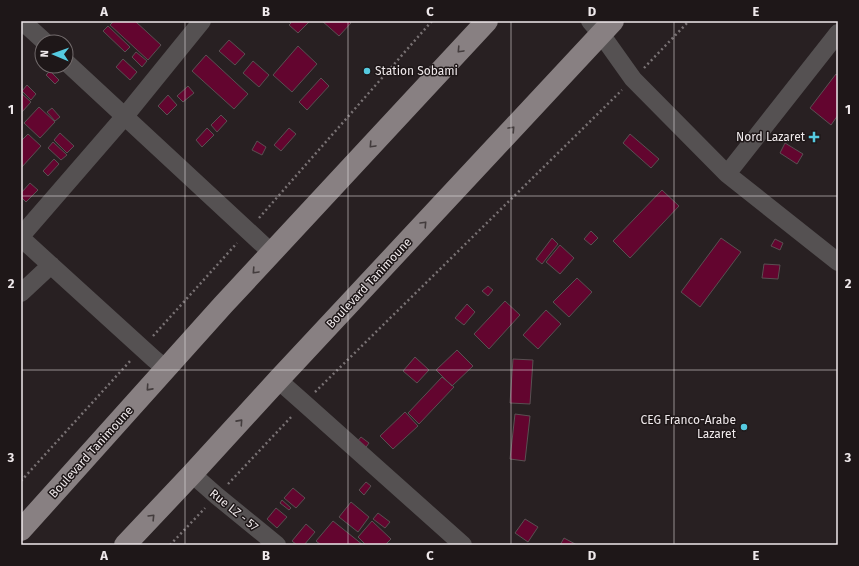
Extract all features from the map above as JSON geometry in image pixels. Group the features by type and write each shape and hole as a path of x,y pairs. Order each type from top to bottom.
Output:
{"main road":[{"name":"Boulevard Tanimoune","path":"21,530 223,305 487,21"},
{"name":"Boulevard Tanimoune","path":"125,545 192,474 602,25"}],"street":[{"path":"166,369 21,237 125,116 202,21"},
{"path":"23,24 35,34"},
{"path":"602,25 633,79 727,174 838,262"},
{"path":"727,174 838,33"},
{"path":"74,69 272,253"},
{"path":"21,293 51,265"},
{"path":"278,380 463,545"},
{"name":"Rue LZ - 57","path":"192,474 277,545"}],"path":[{"path":"21,481 248,231 432,21"},
{"path":"170,545 304,404 633,79 689,21"}],"building":[{"path":"114,21 135,21 161,45 148,60 110,25"},
{"path":"288,21 310,21 298,33 289,25 291,23"},
{"path":"322,21 349,21 351,23 339,36"},
{"path":"108,26 130,47 125,52 103,31"},
{"path":"229,40 245,54 235,65 219,51"},
{"path":"298,46 317,64 292,92 273,75"},
{"path":"136,52 147,61 142,67 132,57"},
{"path":"206,55 248,94 234,109 192,71"},
{"path":"123,59 137,72 130,80 116,67"},
{"path":"253,61 269,75 259,87 243,73"},
{"path":"53,74 59,80 55,84 46,75"},
{"path":"836,74 838,76 838,115 831,125 810,108"},
{"path":"321,78 329,86 307,110 299,102"},
{"path":"27,85 36,94 31,100 22,91"},
{"path":"188,86 194,93 183,102 177,96"},
{"path":"21,93 31,102 21,113"},
{"path":"168,95 177,105 167,115 158,106"},
{"path":"39,107 55,122 40,138 24,123"},
{"path":"52,108 60,117 55,121 47,112"},
{"path":"221,115 227,121 217,132 211,125"},
{"path":"207,128 214,135 202,147 196,140"},
{"path":"289,128 296,134 281,151 274,145"},
{"path":"60,133 74,146 67,153 54,140"},
{"path":"28,134 41,146 21,168 21,141"},
{"path":"630,134 659,159 651,168 623,143"},
{"path":"257,141 266,147 262,155 252,150"},
{"path":"53,142 67,155 61,160 48,148"},
{"path":"785,143 803,154 797,164 780,153"},
{"path":"54,159 59,164 48,176 43,171"},
{"path":"30,183 38,190 26,202 21,197 21,193"},
{"path":"662,190 679,206 630,258 613,241"},
{"path":"591,231 598,238 591,245 584,239"},
{"path":"552,238 558,244 542,264 536,259"},
{"path":"721,238 741,252 700,307 681,292"},
{"path":"775,239 783,243 780,250 771,246"},
{"path":"560,245 574,258 560,274 546,262"},
{"path":"764,264 780,265 778,279 762,278"},
{"path":"577,278 592,292 569,317 553,302"},
{"path":"488,286 493,290 488,296 482,291"},
{"path":"505,301 520,315 489,349 474,334"},
{"path":"467,304 475,312 464,325 455,318"},
{"path":"546,310 561,324 538,349 523,335"},
{"path":"457,350 473,366 452,386 436,370"},
{"path":"415,357 429,370 417,383 403,371"},
{"path":"513,359 533,360 530,404 510,403"},
{"path":"442,377 454,387 419,424 408,413"},
{"path":"405,412 418,426 393,449 380,436"},
{"path":"515,414 530,416 525,461 510,459"},
{"path":"361,437 369,443 364,450 356,443"},
{"path":"366,482 371,486 364,495 359,490"},
{"path":"293,488 305,498 296,508 284,498"},
{"path":"282,500 291,508 289,510 280,503"},
{"path":"351,502 369,517 358,532 339,517"},
{"path":"276,508 287,517 277,528 267,519"},
{"path":"378,513 390,522 385,528 373,519"},
{"path":"525,519 538,527 528,542 515,533"},
{"path":"333,521 363,545 321,545 316,541"},
{"path":"372,521 391,539 385,545 366,545 358,537"},
{"path":"306,524 315,532 304,545 297,545 292,541"},
{"path":"564,538 577,545 560,545"}],"place":[{"name":"Station Sobami","path":"367,71"},
{"name":"Nord Lazaret","path":"814,137"},
{"name":"CEG Franco-Arabe Lazaret","path":"744,427"}]}
